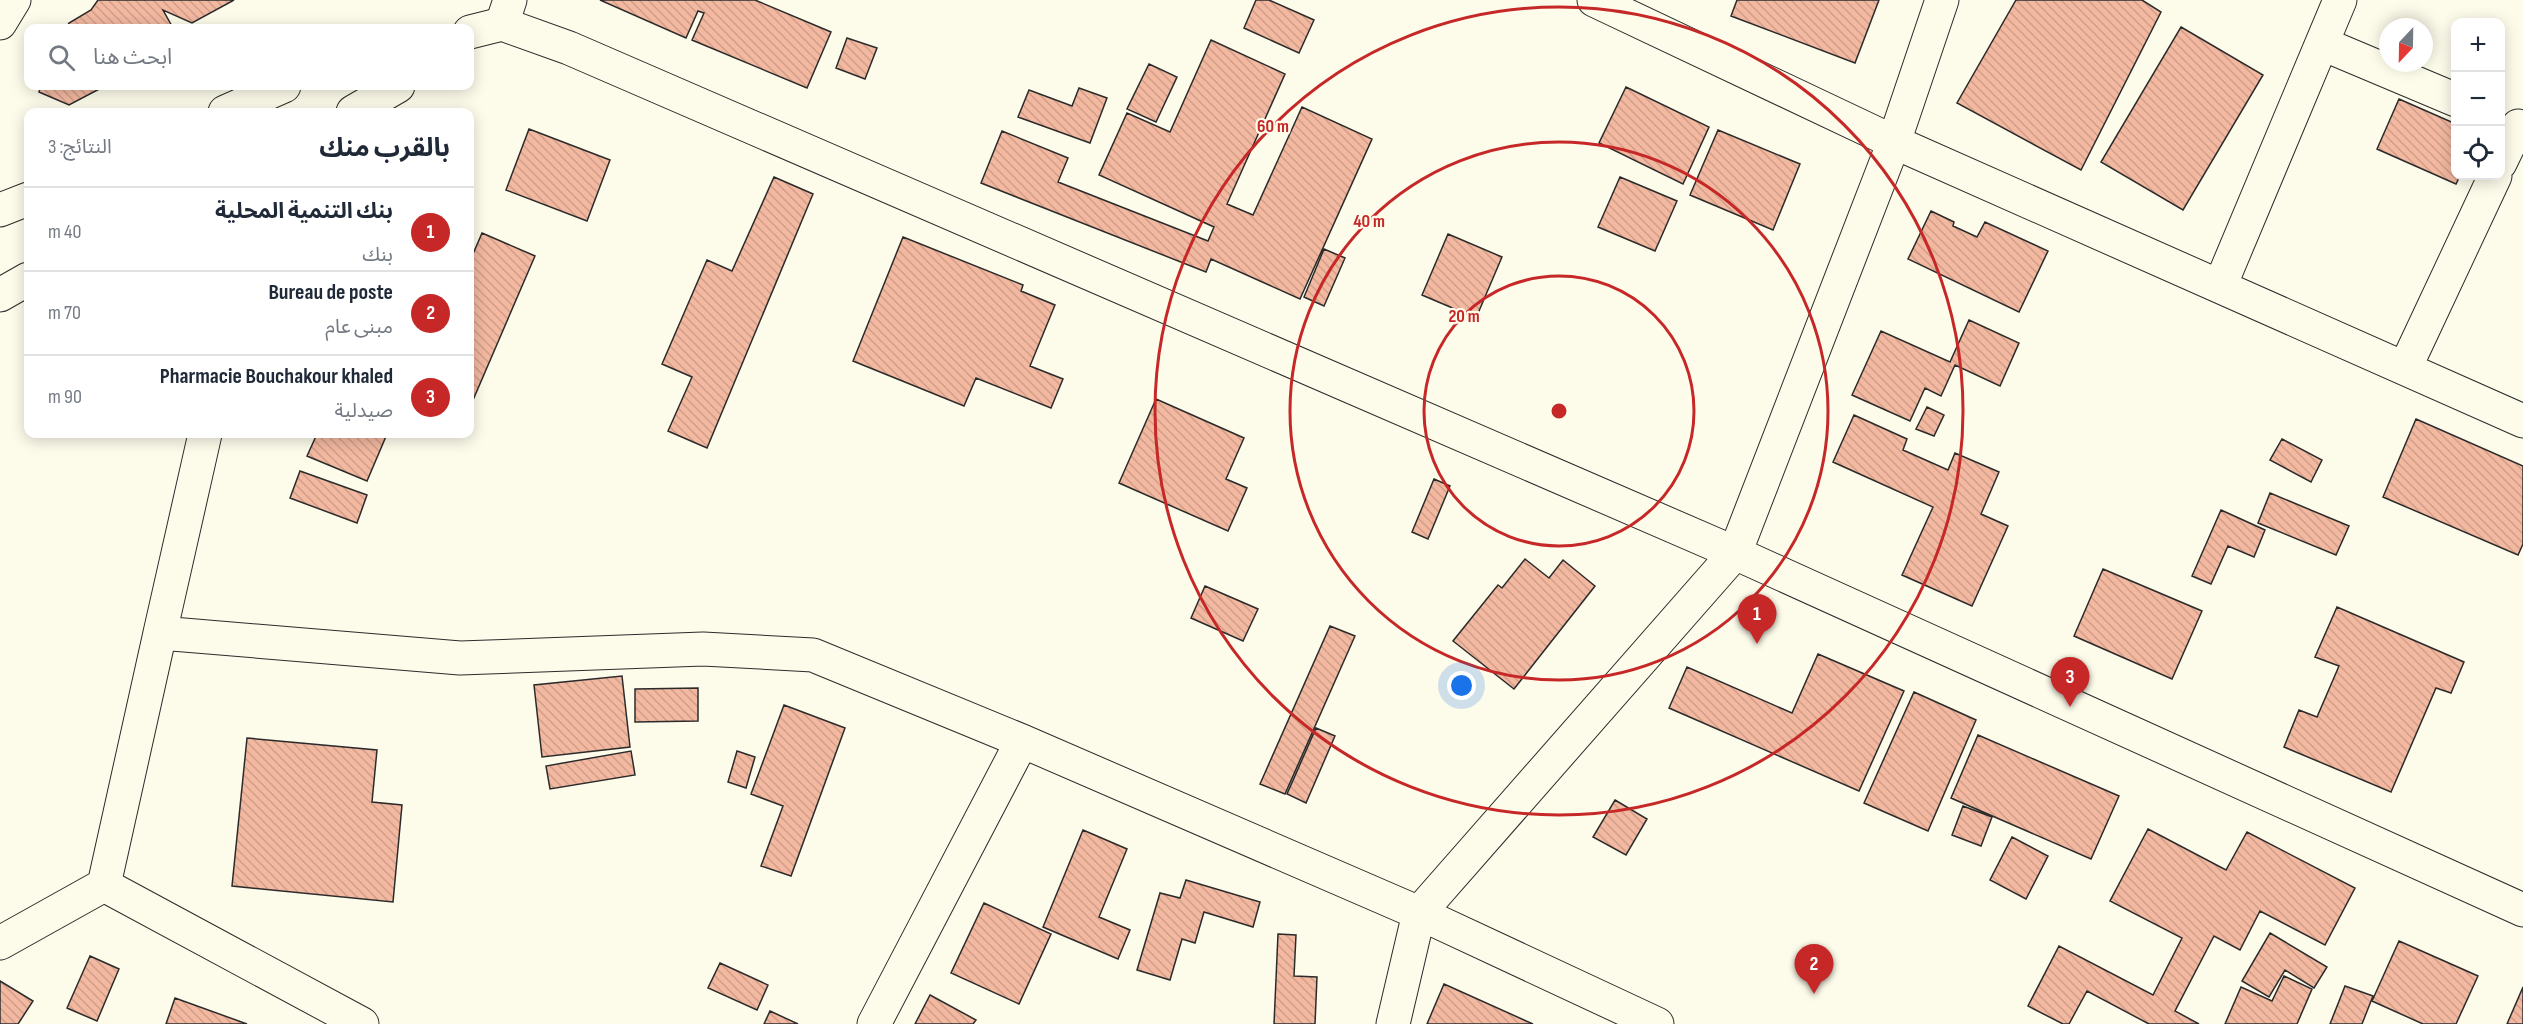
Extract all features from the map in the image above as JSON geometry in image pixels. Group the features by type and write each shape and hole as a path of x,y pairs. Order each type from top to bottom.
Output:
{"street":[{"path":"0,23 14,0"},
{"path":"1594,0 1894,142 2523,421"},
{"path":"1394,1024 1419,913 1735,553 1894,142 1942,0"},
{"path":"2220,286 2340,0"},
{"path":"474,30 506,12"},
{"path":"474,40 506,12"},
{"path":"506,12 580,52 1735,553 2523,910"},
{"path":"2323,44 2451,98"},
{"path":"234,108 275,90"},
{"path":"360,108 391,90"},
{"path":"2505,149 2514,124"},
{"path":"2404,368 2493,180"},
{"path":"0,210 24,201"},
{"path":"0,295 24,281"},
{"path":"0,943 104,885 204,438"},
{"path":"160,633 460,658 703,649 813,655 1022,741 1419,913 1657,1024"},
{"path":"874,1024 1022,741"},
{"path":"104,885 362,1024"}],"building":[{"path":"98,0 234,0 192,23 163,10 171,24 68,24 91,10"},
{"path":"600,0 755,0 831,32 807,88 692,40 704,13 698,11 686,38"},
{"path":"1256,0 1269,0 1314,20 1299,53 1244,28"},
{"path":"1737,0 1879,0 1855,63 1731,16"},
{"path":"2016,0 2142,0 2161,12 2081,170 1957,103"},
{"path":"2181,27 2263,75 2183,210 2101,162"},
{"path":"847,38 877,48 865,79 836,68"},
{"path":"1211,40 1285,74 1227,204 1253,215 1302,107 1372,139 1300,299 1211,259 1206,272 981,183 1002,131 1068,158 1058,182 1208,241 1214,227 1099,175 1127,113 1170,132"},
{"path":"1149,64 1177,77 1156,122 1127,109"},
{"path":"1626,87 1709,127 1683,184 1599,143"},
{"path":"1079,88 1107,98 1090,143 1018,117 1029,90 1072,106"},
{"path":"40,90 97,90 69,105 39,92"},
{"path":"2399,99 2451,122 2451,180 2458,180 2456,184 2377,149"},
{"path":"529,129 610,160 587,221 506,190"},
{"path":"1718,130 1800,164 1773,230 1690,195"},
{"path":"774,177 813,194 707,448 668,431 692,377 662,364 707,260 732,271"},
{"path":"1620,177 1677,201 1655,251 1598,227"},
{"path":"1931,211 1954,222 1953,226 1977,237 1985,222 2048,251 2019,312 1908,259"},
{"path":"482,233 535,256 474,398 474,252"},
{"path":"1448,234 1502,257 1476,318 1422,295"},
{"path":"903,237 1023,285 1021,291 1055,305 1030,366 1063,379 1051,408 976,378 964,406 853,361"},
{"path":"1324,249 1345,258 1324,306 1304,297"},
{"path":"1969,320 2019,343 2000,386 1955,365 1941,396 1925,388 1910,421 1852,395 1881,331 1950,362"},
{"path":"1156,399 1244,438 1226,479 1247,488 1228,531 1119,483"},
{"path":"1927,407 1944,415 1934,436 1916,429"},
{"path":"1854,415 1907,439 1903,450 1948,470 1955,453 1999,472 1981,514 2008,526 1972,606 1902,575 1933,507 1833,462"},
{"path":"2416,419 2523,466 2523,544 2518,555 2383,497"},
{"path":"315,438 385,438 367,481 307,456"},
{"path":"2282,439 2322,460 2311,482 2270,460"},
{"path":"300,471 367,495 357,523 290,498"},
{"path":"1434,479 1450,486 1428,539 1412,532"},
{"path":"2270,493 2349,526 2336,555 2258,523"},
{"path":"2221,510 2265,530 2254,557 2228,546 2211,584 2192,576"},
{"path":"1525,559 1549,578 1563,560 1595,586 1514,689 1453,641 1498,585 1502,588"},
{"path":"2103,569 2202,611 2172,679 2074,636"},
{"path":"1205,586 1258,609 1243,641 1191,618"},
{"path":"2337,607 2464,662 2451,693 2436,688 2391,792 2284,747 2299,710 2317,717 2339,666 2315,657"},
{"path":"1330,626 1355,636 1285,794 1260,784"},
{"path":"1818,654 1904,691 1859,791 1669,708 1687,667 1792,713"},
{"path":"622,676 630,747 542,757 534,685"},
{"path":"698,688 698,721 635,722 635,689"},
{"path":"1914,692 1976,720 1928,831 1864,803"},
{"path":"784,705 845,728 791,876 761,866 783,806 751,794"},
{"path":"1316,728 1335,736 1306,803 1287,794"},
{"path":"1978,735 2119,796 2091,859 1951,798"},
{"path":"247,738 377,750 372,802 402,805 393,902 232,886"},
{"path":"631,751 635,775 550,789 546,766"},
{"path":"737,751 755,757 746,788 728,782"},
{"path":"1615,800 1647,819 1626,855 1593,837"},
{"path":"1963,806 1992,817 1981,846 1952,835"},
{"path":"2148,829 2226,870 2247,832 2355,888 2325,945 2260,911 2240,950 2214,936 2175,1011 2199,1024 2149,1024 2087,991 2069,1024 2063,1024 2028,1006 2059,946 2153,995 2182,938 2110,901"},
{"path":"1083,830 1127,849 1099,917 1130,930 1118,959 1043,927"},
{"path":"2012,837 2048,856 2026,899 1990,880"},
{"path":"1186,880 1260,902 1253,927 1204,912 1195,943 1182,939 1170,980 1137,970 1160,893 1180,898"},
{"path":"984,903 1051,934 1019,1004 951,973"},
{"path":"2270,933 2327,967 2314,988 2285,970 2269,997 2242,981"},
{"path":"1278,934 1296,935 1294,976 1317,977 1315,1024 1274,1024"},
{"path":"2399,941 2478,976 2456,1024 2423,1024 2372,1001"},
{"path":"90,956 119,969 97,1021 67,1008"},
{"path":"720,963 768,985 757,1010 708,988"},
{"path":"2284,976 2312,989 2297,1024 2225,1024 2241,987 2272,1001"},
{"path":"0,981 33,1001 18,1024 0,1024"},
{"path":"1444,984 1533,1024 1427,1024"},
{"path":"2345,986 2373,996 2362,1024 2330,1024"},
{"path":"2523,987 2523,1024 2507,1024"},
{"path":"930,995 976,1020 973,1024 915,1024"},
{"path":"175,998 247,1024 166,1024"},
{"path":"770,1011 798,1024 764,1024"}],"place":[{"name":"بنك التنمية المحلية","path":"1757,644"},
{"name":"Pharmacie Bouchakour khaled","path":"2070,707"},
{"name":"Bureau de poste","path":"1814,994"}]}
